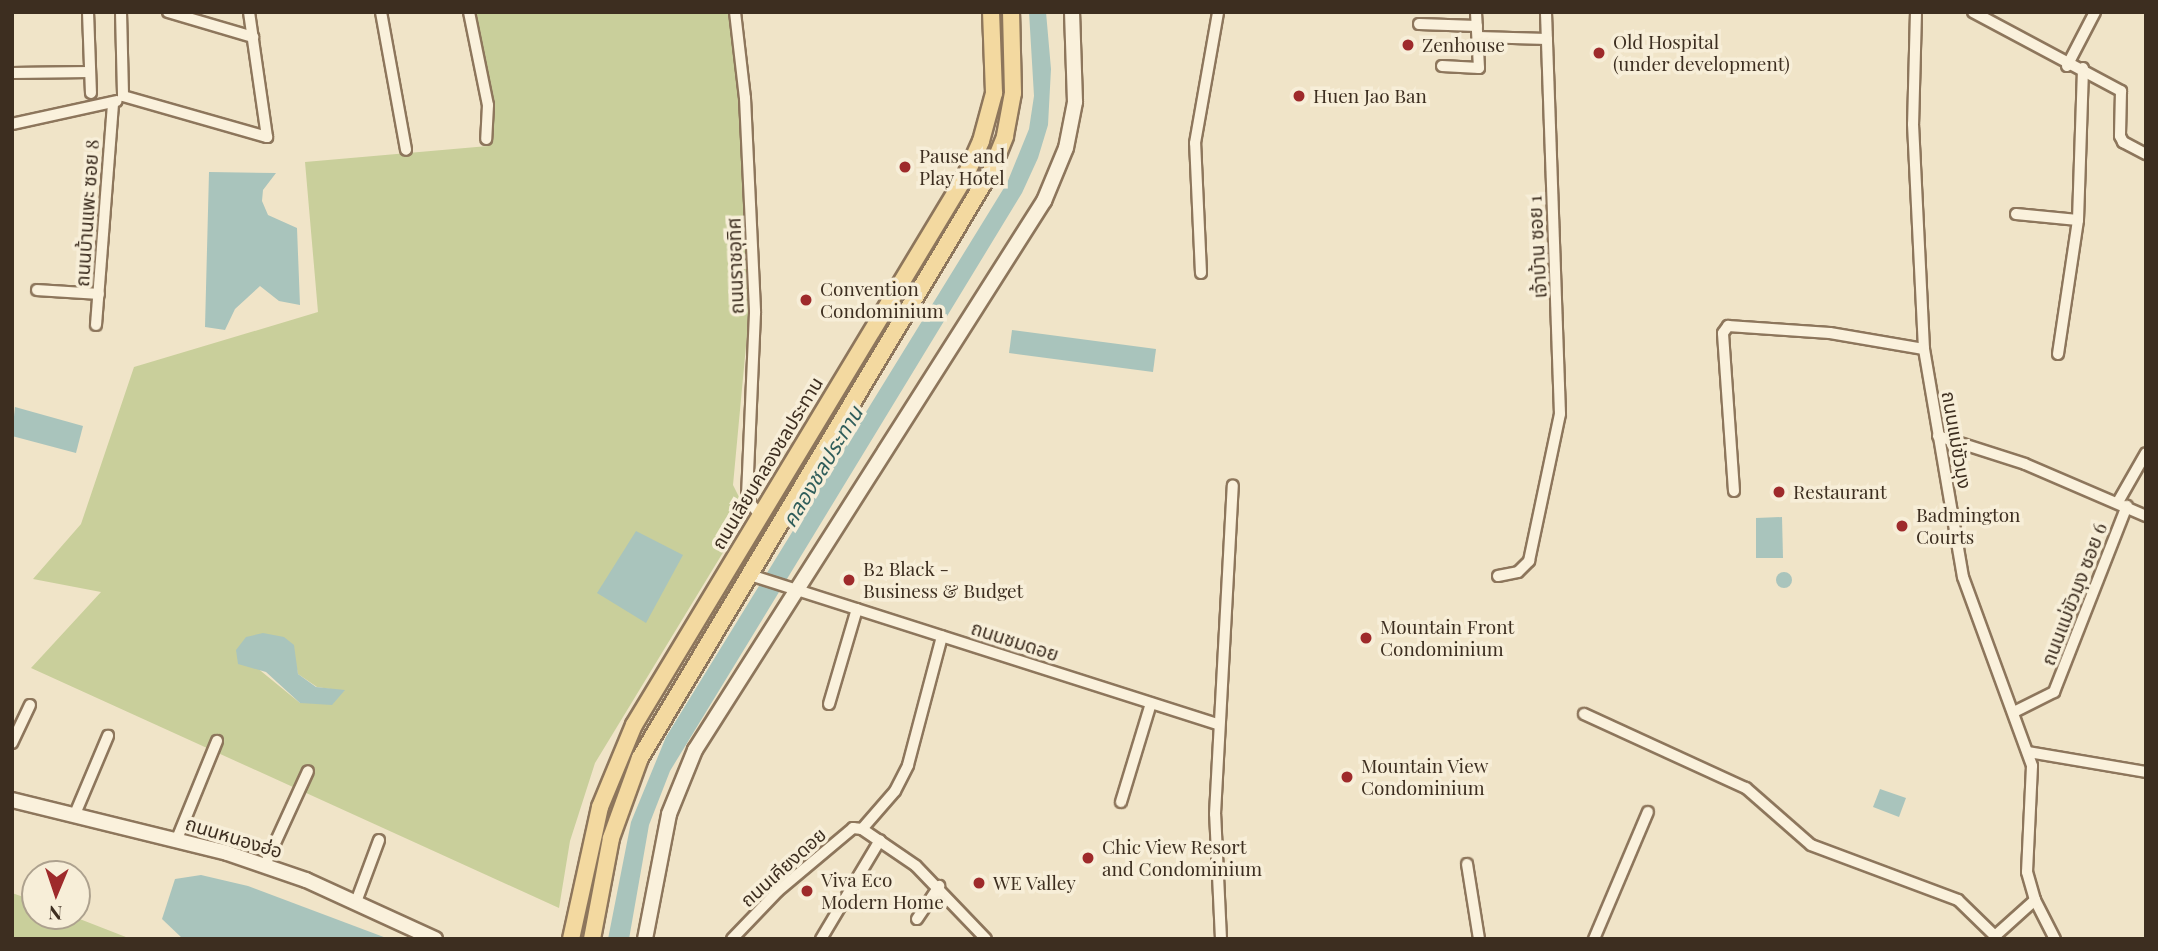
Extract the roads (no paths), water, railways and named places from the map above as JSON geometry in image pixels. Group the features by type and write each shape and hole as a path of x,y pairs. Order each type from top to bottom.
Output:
{"main road":[{"name":"ถนนเลียบคลองชลประทาน","path":"571,939 590,841 612,774 634,726 965,177 982,141 994,93 991,12"},
{"path":"593,939 611,838 626,790 657,728 992,169 1005,136 1013,93 1011,12"},
{"path":"645,939 658,857 685,769 1044,201 1066,148 1075,102 1072,12"},
{"path":"760,515 779,526"},
{"name":"ถนนหนองฮ่อ","path":"12,800 177,839 265,865 356,902 435,939"}],"street":[{"path":"88,12 91,93"},
{"path":"121,12 123,96"},
{"path":"168,12 253,37"},
{"path":"123,96 267,136 249,12"},
{"path":"381,12 406,150"},
{"path":"469,12 488,105 486,139"},
{"name":"ถนนราชอุทิศ","path":"735,12 745,98 755,313 747,493 760,515"},
{"path":"1201,274 1195,143 1218,12"},
{"path":"1442,66 1479,68 1476,12"},
{"name":"เจ้าบ้าน ซอย 1","path":"1498,576 1518,572 1529,561 1549,479 1561,384 1546,12"},
{"name":"ถนนแม่ขัวมุง","path":"1916,12 1913,124 1924,349 1963,577 1978,626 2028,752 2032,783 2025,854 2035,900 2055,939"},
{"path":"1973,12 2067,66 2083,68 2121,91 2120,136 2123,142 2146,154"},
{"path":"2067,66 2095,12"},
{"path":"1419,24 1547,39"},
{"path":"2058,354 2078,220 2083,68"},
{"path":"12,73 90,72"},
{"path":"12,124 113,104 123,96"},
{"name":"ถนนบ้านแพะ ซอย 8","path":"96,325 113,104"},
{"path":"2017,214 2078,220"},
{"path":"37,290 99,294"},
{"path":"1734,491 1723,333 1728,326 1830,333 1924,349"},
{"path":"1938,436 2025,464 2146,516"},
{"name":"ถนนแม่ขัวมุง ซอย 6","path":"2014,712 2054,692 2122,504 2146,453"},
{"path":"1221,939 1215,827 1233,485"},
{"name":"ถนนชมดอย","path":"750,575 1219,725"},
{"path":"829,704 857,609"},
{"path":"942,636 908,765 895,791 862,829 939,886 986,939"},
{"path":"1121,802 1151,703"},
{"path":"12,743 30,705"},
{"path":"1584,714 1746,788 1811,845 1958,900 1995,936 2035,900"},
{"path":"75,814 108,736"},
{"path":"177,839 217,741"},
{"path":"2028,752 2146,772"},
{"path":"265,865 308,771"},
{"path":"1594,939 1648,812"},
{"name":"ถนนเคียงดอย","path":"732,939 778,891 853,828 862,829"},
{"path":"356,902 379,840"},
{"path":"821,939 880,840"},
{"path":"1467,864 1473,928 1479,939"},
{"path":"916,919 939,886"}],"water":[{"path":"1029,12 1046,12 1051,69 1048,125 1038,158 1022,193 670,771 649,825 629,939 608,939 631,822 666,737 1007,183 1029,129 1034,96"},
{"path":"209,172 276,173 263,190 262,201 268,215 297,228 300,305 279,301 260,286 235,309 225,330 205,327"},
{"path":"1012,330 1156,349 1153,372 1009,353"},
{"path":"15,407 83,426 76,453 12,436"},
{"path":"1782,517 1783,558 1756,558 1756,518"},
{"path":"636,531 683,555 646,623 597,593"},
{"path":"1784,572 1790,574 1790,586 1784,588 1778,586 1776,580 1778,574"},
{"path":"263,633 284,637 294,645 298,674 316,687 345,690 332,705 300,703 266,672 238,664 236,650 246,637"},
{"path":"1880,789 1906,798 1899,817 1873,807"},
{"path":"201,875 248,886 389,939 183,939 162,919 175,879"}],"place":[{"name":"Zenhouse","path":"1408,45"},
{"name":"Old Hospital (under development)","path":"1599,53"},
{"name":"Huen Jao Ban","path":"1299,96"},
{"name":"Pause and Play Hotel","path":"905,167"},
{"name":"Convention Condominium","path":"806,300"},
{"name":"Restaurant","path":"1779,492"},
{"name":"Badmington Courts","path":"1902,526"},
{"name":"B2 Black - Business & Budget","path":"849,580"},
{"name":"Mountain Front Condominium","path":"1366,638"},
{"name":"Mountain View Condominium","path":"1347,777"},
{"name":"Chic View Resort and Condominium","path":"1088,858"},
{"name":"WE Valley","path":"979,883"},
{"name":"Viva Eco Modern Home","path":"807,891"}],"water label":[{"name":"คลองชลประทาน","path":"821,466"}]}
